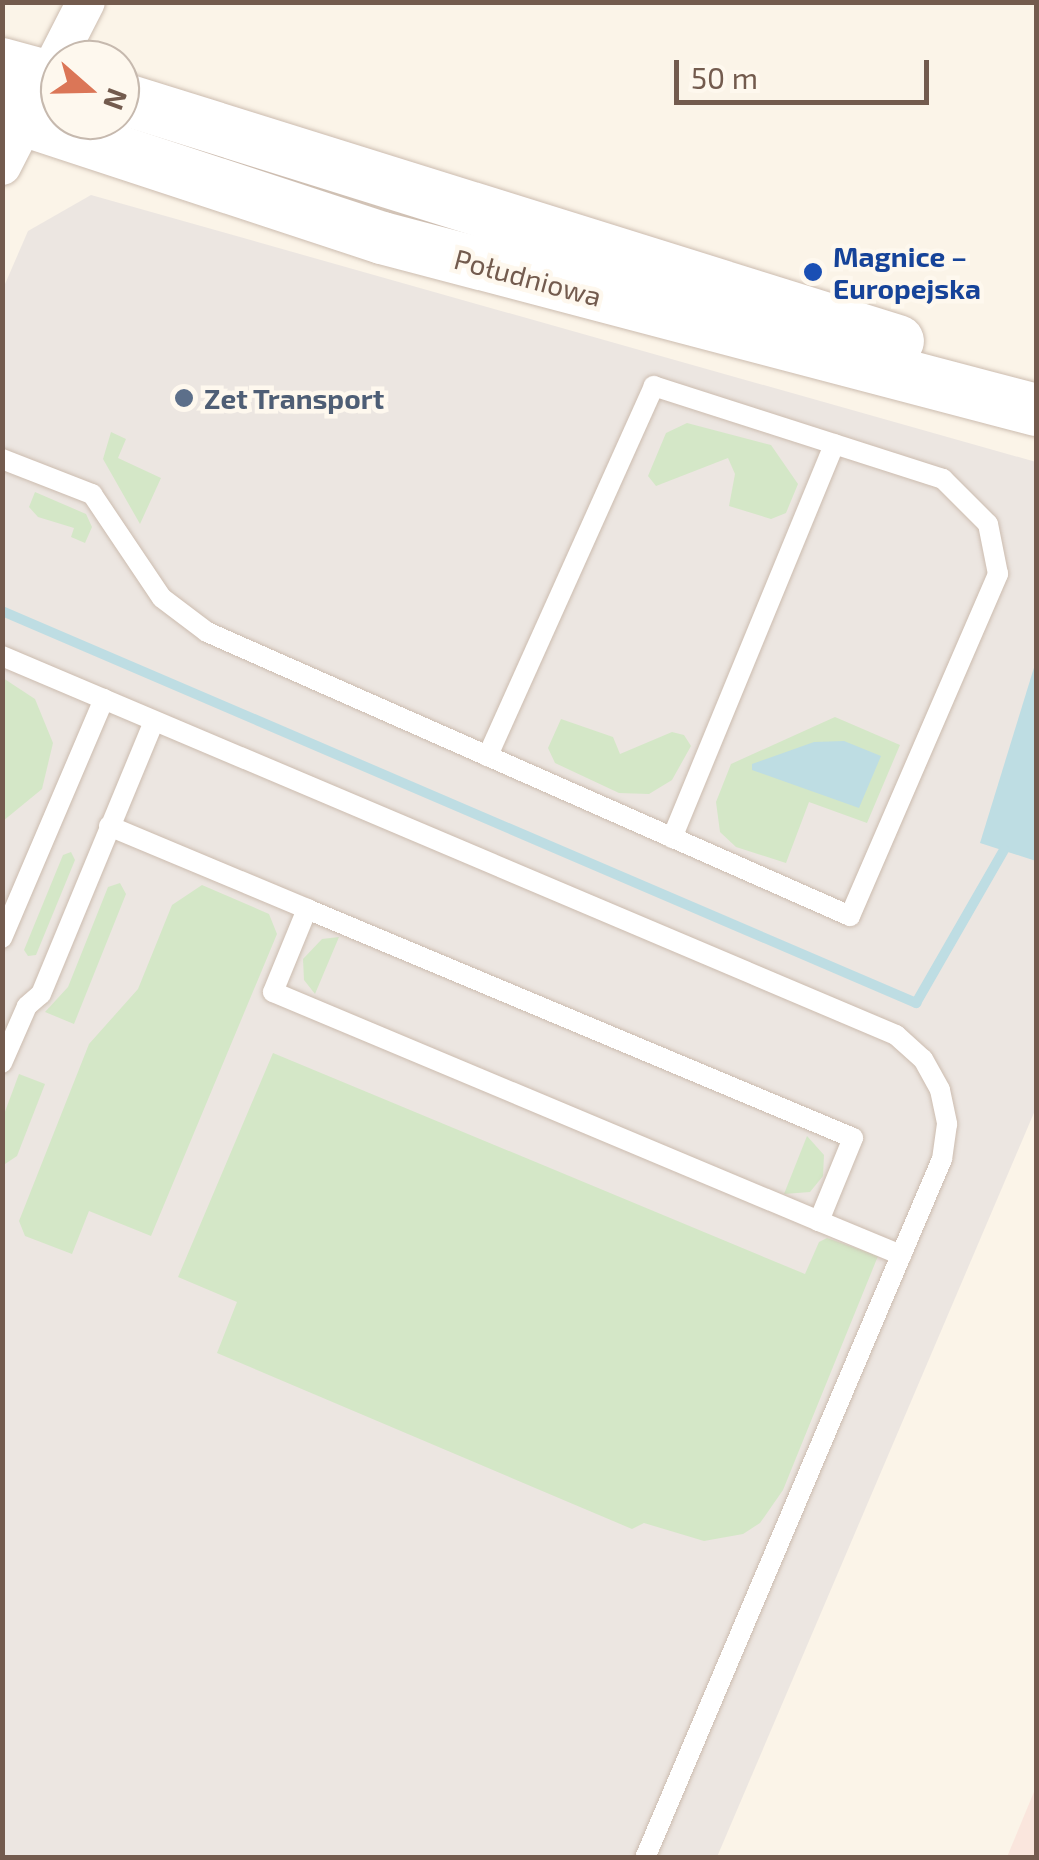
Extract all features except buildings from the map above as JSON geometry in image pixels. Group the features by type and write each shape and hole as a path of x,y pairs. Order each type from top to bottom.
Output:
{"main road":[{"name":"Południowa","path":"28,91 382,238 1036,410"},
{"name":"Południowa","path":"140,104 472,204 1036,388"}],"street":[{"path":"2,166 28,91 86,2"}],"lane":[{"path":"2,459 92,494 162,598 206,632 850,916 998,574 988,524 943,479 654,386 488,756"},
{"path":"672,838 834,444"},
{"path":"2,656 896,1035 932,1074 947,1124 942,1159 645,1858"},
{"path":"2,938 104,699"},
{"path":"2,1063 26,1006 40,994 154,721"},
{"path":"109,826 854,1138 819,1221"},
{"path":"307,909 273,992 902,1256"}],"shaded area":[{"path":"91,195 1036,462 1036,1108 717,1857 3,1858 2,291 28,231"},
{"path":"1036,1787 1036,1857 1007,1857"}],"green space":[{"path":"687,423 771,445 798,484 786,513 771,519 729,506 735,474 728,458 656,486 648,476 666,433"},
{"path":"111,432 126,439 118,458 161,478 140,524 103,459"},
{"path":"35,492 86,514 92,527 85,543 71,537 74,528 38,517 29,507"},
{"path":"3,678 35,699 53,743 42,789 3,821"},
{"path":"835,717 900,745 867,823 809,802 786,863 736,847 720,832 716,802 731,764"},
{"path":"561,719 613,737 620,754 672,732 684,735 691,746 672,780 649,794 619,793 555,763 548,748"},
{"path":"71,852 75,860 36,955 28,956 24,950 63,855"},
{"path":"120,883 126,894 74,1024 45,1012 68,987 108,887"},
{"path":"202,885 269,914 277,934 151,1236 89,1211 72,1254 25,1236 19,1221 89,1044 138,989 172,905"},
{"path":"339,937 315,994 304,980 303,959 322,939"},
{"path":"273,1053 805,1274 819,1242 827,1238 878,1256 783,1490 760,1523 743,1534 704,1541 644,1523 632,1529 217,1353 237,1302 178,1277"},
{"path":"19,1074 45,1084 17,1156 5,1164 3,1117"},
{"path":"807,1136 824,1155 823,1176 810,1192 784,1194"}],"water":[{"path":"1036,661 1036,861 980,843"},
{"path":"844,741 881,756 859,808 752,770 752,764 814,742"}],"waterway":[{"path":"2,611 916,1003 1004,850"}],"place":[{"name":"Magnice – Europejska","path":"813,272"},
{"name":"Zet Transport","path":"184,398"}]}
